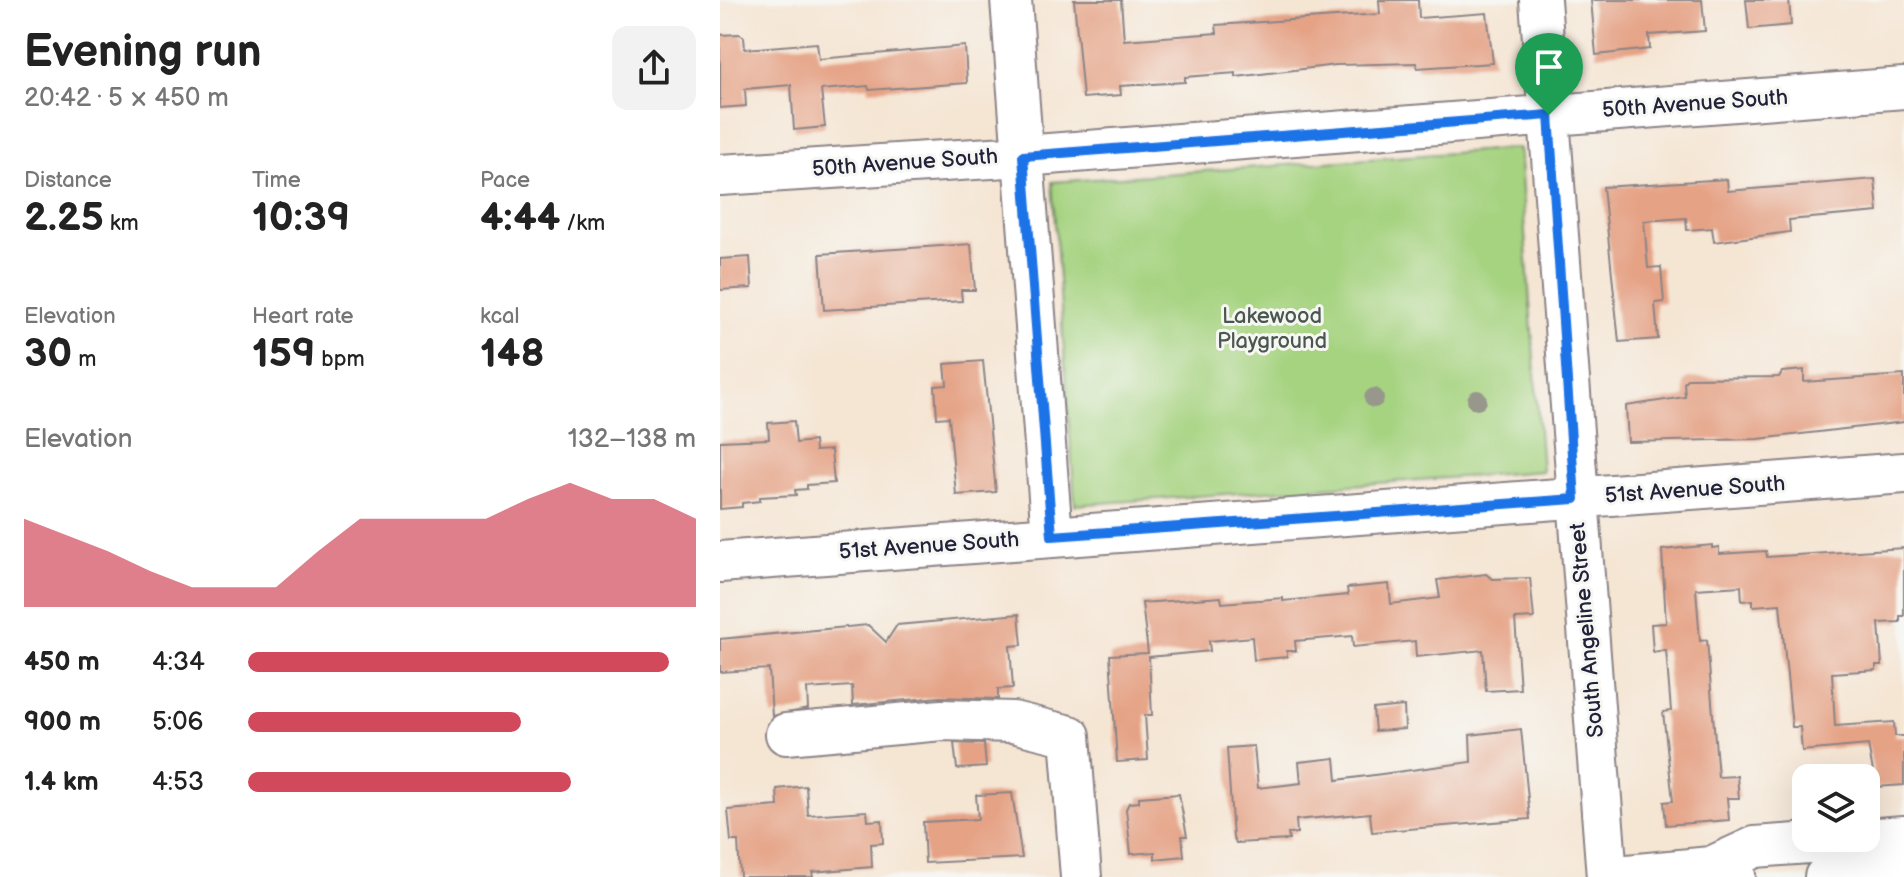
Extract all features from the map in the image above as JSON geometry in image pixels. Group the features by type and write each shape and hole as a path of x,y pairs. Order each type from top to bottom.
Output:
{"street":[{"path":"1011,0 1052,536"},
{"name":"South Angeline Street","path":"1540,0 1575,499 1607,877"},
{"name":"50th Avenue South","path":"720,175 1023,156 1904,88"},
{"name":"51st Avenue South","path":"720,562 1904,473"},
{"path":"786,734 942,720 1013,722 1070,736 1081,877"},
{"path":"1607,877 1727,872 1755,847 1904,836"},
{"path":"1825,877 1904,873"}],"green space":[{"name":"Lakewood Playground","path":"1519,148 1542,471 1075,505 1052,182"}],"building":[{"path":"1074,0 1121,0 1124,40 1217,33 1216,25 1380,14 1379,0 1418,0 1419,18 1487,13 1493,63 1417,68 1416,63 1336,65 1236,77 1236,73 1185,77 1185,82 1120,86 1121,95 1083,98"},
{"path":"1591,0 1702,0 1705,31 1649,35 1650,49 1596,55"},
{"path":"1746,0 1789,0 1791,25 1749,29"},
{"path":"740,34 744,37 745,49 817,43 819,59 965,46 967,83 821,90 825,127 794,130 791,85 745,89 746,106 720,108 720,35"},
{"path":"1727,179 1728,191 1875,179 1878,212 1789,220 1790,232 1714,242 1712,228 1687,230 1686,218 1644,221 1648,268 1661,267 1664,302 1655,303 1658,339 1619,342 1603,187"},
{"path":"971,244 975,290 961,290 962,301 824,310 820,254"},
{"path":"750,257 752,288 720,290 720,259"},
{"path":"983,361 996,492 956,495 949,417 937,418 935,386 947,385 945,364"},
{"path":"1804,370 1804,382 1904,375 1904,422 1758,439 1628,442 1626,406 1685,397 1684,382 1688,378 1779,377 1782,372"},
{"path":"794,421 796,443 814,441 815,451 831,450 834,483 807,485 807,489 795,490 796,495 760,497 760,501 742,503 742,507 720,509 720,441 769,439 768,423"},
{"path":"1712,545 1712,548 1719,547 1719,554 1766,551 1767,557 1904,548 1904,616 1900,616 1900,622 1879,623 1882,665 1876,665 1876,670 1832,673 1835,726 1894,722 1895,736 1904,736 1904,785 1880,787 1880,764 1872,764 1868,745 1802,751 1800,727 1792,727 1780,604 1753,606 1753,600 1742,601 1741,586 1696,589 1700,641 1707,640 1718,777 1737,776 1739,798 1727,798 1729,820 1666,825 1664,802 1673,801 1663,712 1671,711 1666,650 1653,652 1651,624 1666,623 1662,550"},
{"path":"1486,574 1492,579 1530,578 1534,618 1515,619 1520,689 1486,691 1483,650 1416,657 1415,641 1353,647 1352,636 1295,641 1296,651 1287,651 1287,657 1254,660 1252,637 1209,641 1210,651 1149,657 1152,715 1145,715 1148,760 1117,762 1110,655 1148,653 1142,603 1221,597 1222,603 1283,598 1283,601 1348,595 1347,588 1389,584 1391,604 1440,598 1437,580"},
{"path":"1019,614 1022,645 1010,646 1013,688 998,689 998,699 940,697 853,705 852,686 807,689 808,709 772,716 769,669 720,672 720,639 868,625 886,642 897,625"},
{"path":"1404,706 1405,729 1375,731 1373,709"},
{"path":"1521,729 1530,819 1372,832 1370,813 1296,820 1297,833 1288,834 1289,840 1236,843 1233,838 1227,748 1254,746 1258,788 1301,783 1299,762 1335,758 1337,780 1471,762 1470,735"},
{"path":"954,743 984,744 986,767 957,769"},
{"path":"806,786 808,815 867,811 868,821 882,820 883,843 871,844 872,867 812,872 813,877 740,877 738,841 731,841 728,810 778,806 777,789"},
{"path":"1012,793 1022,858 925,863 923,822 978,819 976,795"},
{"path":"1179,794 1187,836 1182,836 1184,856 1155,859 1155,852 1131,854 1126,809 1129,803 1139,802 1139,797"}],"route":[{"path":"1549,115 1575,499 1052,536 1023,156 1549,115"}]}
